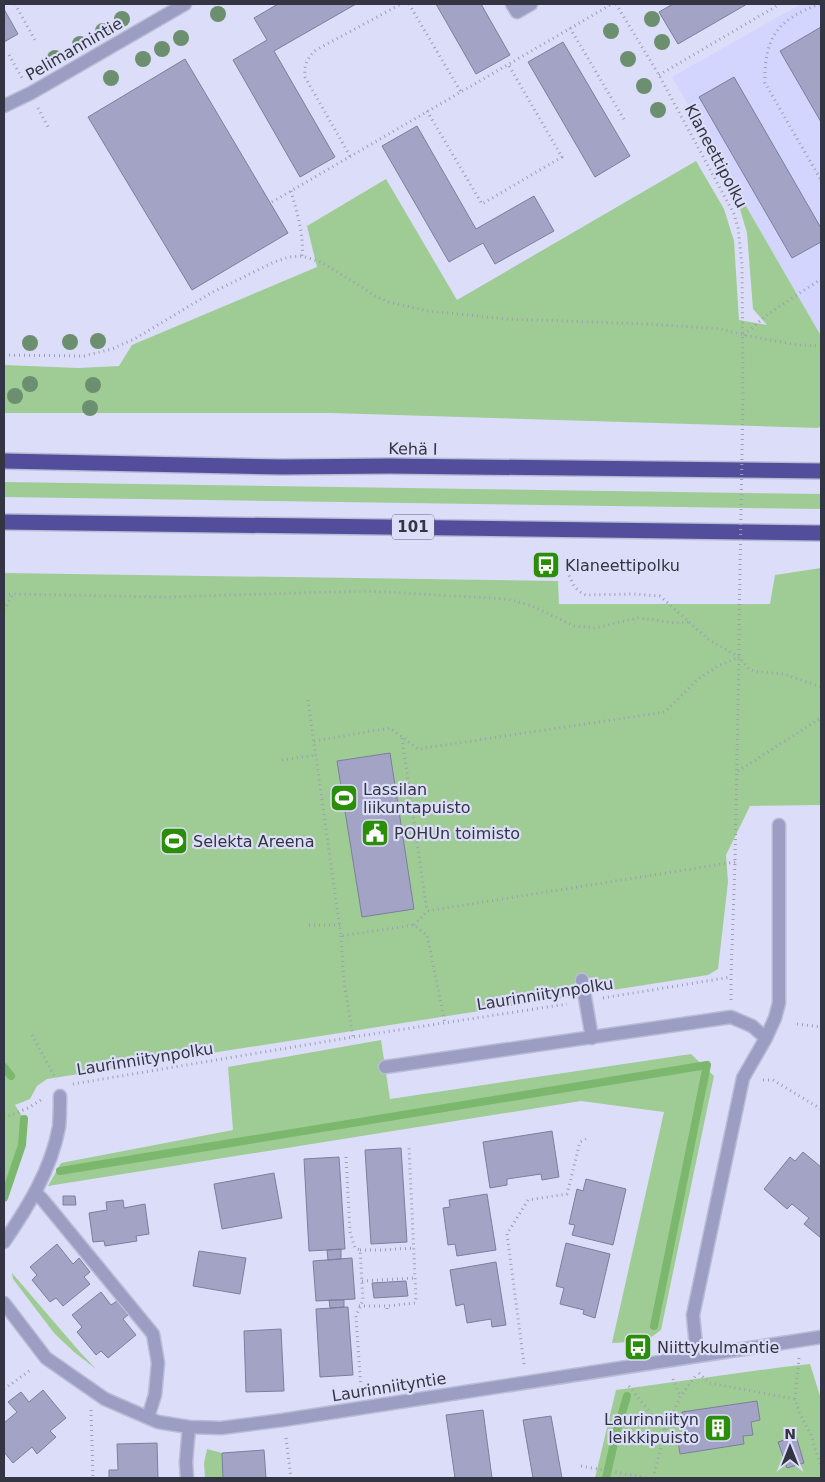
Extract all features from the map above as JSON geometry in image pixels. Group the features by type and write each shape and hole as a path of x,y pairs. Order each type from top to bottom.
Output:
{"highway":[{"name":"Kehä I","path":"4,461 282,467 390,466 821,471"},
{"name":"101","path":"4,522 821,533"}],"street":[{"name":"Pelimannintie","path":"4,106 31,93 185,4"},
{"path":"512,4 517,12 531,4"},
{"path":"697,1356 693,1315 743,1078 766,1038 779,1003 778,825"},
{"path":"582,980 592,1038"},
{"path":"385,1067 732,1017 752,1026 766,1038"},
{"path":"4,1242 35,1192 49,1164 59,1125 60,1091"},
{"path":"35,1192 153,1334 158,1363 155,1395 148,1417"},
{"name":"Laurinniityntie","path":"4,1303 46,1358 106,1399 158,1422 189,1427 221,1428 283,1420 821,1336"},
{"path":"187,1478 186,1462 189,1427"}],"path":[{"path":"15,4 35,40"},
{"path":"350,156 305,77 304,67 308,56 316,50 401,4"},
{"path":"409,4 461,92"},
{"path":"272,202 612,4"},
{"name":"Klaneettipolku","path":"616,4 659,75 734,214 738,228 742,264 743,395"},
{"path":"659,75 780,4"},
{"path":"820,4 807,8 783,23 773,36 768,47 764,83 821,180"},
{"path":"570,28 625,121"},
{"path":"427,111 482,204 490,200 562,157 508,64"},
{"path":"290,191 304,243 302,256"},
{"path":"4,355 84,356 112,349 136,338 211,294 274,262 289,257 302,256 321,262 375,296 389,302 428,311 506,319 721,328 744,335 798,345 821,346"},
{"path":"744,335 768,314 821,279"},
{"name":"Laurinniitynpolku","path":"4,1118 37,1103 48,1093 353,1037 731,977 740,657 743,395"},
{"path":"566,566 572,583 581,593 586,595 633,594 660,596 708,639 740,657 750,670 784,674 821,687"},
{"path":"4,594 164,597 368,591 508,599 532,606 574,626 595,628 638,618 676,623 690,622"},
{"path":"4,610 13,594"},
{"path":"314,741 390,728 418,749 665,712 698,679 720,665 740,657"},
{"path":"308,700 340,926 344,982 353,1037"},
{"path":"737,772 821,718"},
{"path":"402,737 427,911"},
{"path":"282,760 316,755"},
{"path":"341,936 414,925 427,911 735,862"},
{"path":"309,925 340,926"},
{"path":"414,925 427,935 445,1023"},
{"path":"797,1024 821,1027"},
{"path":"32,1035 60,1091"},
{"path":"743,1078 773,1080 821,1109"},
{"path":"525,1365 507,1234 528,1200 567,1194 580,1142 586,1139"},
{"path":"359,1306 387,1307 415,1303 409,1148"},
{"path":"346,1157 350,1232 355,1248 360,1250 381,1250 413,1248"},
{"path":"360,1250 363,1300 356,1316 361,1390"},
{"path":"362,1281 415,1278"},
{"path":"797,1340 799,1358 795,1399 799,1412 811,1434 821,1466"},
{"path":"4,1389 46,1358"},
{"path":"653,1478 665,1431 680,1397 698,1372 709,1383 795,1399"},
{"path":"672,1376 680,1397"},
{"path":"627,1383 665,1431"},
{"path":"91,1410 93,1478"},
{"path":"283,1420 291,1478"},
{"path":"580,1466 648,1478"}],"shaded area":[{"path":"801,4 821,4 821,336 672,77"}],"green space":[{"path":"696,161 724,209 734,241 739,320 767,325 753,309 747,233 727,173 821,336 821,426 818,428 331,413 4,413 4,365 78,368 119,366 132,345 317,267 307,226 386,179 457,300"},
{"path":"4,482 821,494 821,509 4,497"},
{"name":"Lassilan liikuntapuisto","path":"821,568 821,805 750,806 726,855 728,882 718,969 708,975 47,1079 37,1086 30,1099 15,1105 24,1119 22,1145 4,1198 4,573 558,581 559,604 770,604 775,575"},
{"path":"381,1040 390,1099 691,1054 714,1076 661,1330 646,1341 612,1343 664,1112 581,1101 48,1186 61,1163 233,1130 228,1067"},
{"path":"12,1273 96,1369 54,1333 13,1279"},
{"path":"810,1364 821,1399 821,1478 595,1478 616,1390"},
{"path":"207,1449 222,1453 223,1478 205,1478 204,1463"}],"building":[{"path":"278,4 356,4 274,51 335,157 300,177 233,60 267,40 254,18"},
{"path":"436,4 481,4 510,55 476,74"},
{"path":"673,4 747,4 678,44 659,12"},
{"path":"4,9 18,34 4,42"},
{"path":"821,27 821,122 780,51"},
{"path":"563,42 630,156 595,177 528,62"},
{"path":"185,59 288,233 192,290 88,117"},
{"path":"734,77 821,228 821,242 792,258 699,97"},
{"path":"417,126 476,229 534,196 554,231 495,264 483,243 449,262 382,146"},
{"name":"POHUn toimisto","path":"390,753 414,909 362,917 337,761"},
{"path":"552,1131 559,1177 542,1180 541,1174 507,1179 507,1185 490,1188 483,1142"},
{"path":"401,1148 407,1242 371,1244 365,1150"},
{"path":"803,1152 821,1167 821,1238 804,1224 809,1218 792,1204 787,1209 764,1189 790,1157 795,1161"},
{"path":"339,1157 345,1249 309,1251 304,1159"},
{"path":"274,1173 282,1218 222,1229 214,1184"},
{"path":"586,1179 626,1189 613,1245 572,1235 575,1225 569,1224 577,1189 583,1191"},
{"path":"487,1194 496,1250 457,1256 455,1244 448,1245 443,1208 450,1207 449,1200"},
{"path":"63,1196 75,1196 76,1205 63,1205"},
{"path":"123,1200 124,1208 145,1204 149,1234 136,1236 137,1241 105,1246 104,1241 93,1242 89,1213 107,1210 106,1202"},
{"path":"566,1243 610,1254 595,1318 583,1314 584,1310 560,1304 564,1288 556,1286"},
{"path":"57,1244 73,1264 79,1258 90,1272 84,1277 90,1284 63,1306 56,1298 50,1302 32,1280 37,1275 30,1267"},
{"path":"341,1249 341,1259 328,1260 327,1250"},
{"path":"199,1251 246,1258 240,1294 193,1286"},
{"path":"352,1258 355,1299 316,1301 313,1261"},
{"path":"496,1262 506,1325 492,1327 491,1319 467,1323 464,1304 456,1306 450,1270"},
{"path":"406,1281 408,1296 374,1298 372,1283"},
{"path":"101,1292 111,1305 117,1301 128,1315 123,1319 136,1335 108,1358 101,1351 96,1355 77,1332 82,1327 72,1315"},
{"path":"329,1300 344,1300 344,1307 330,1308"},
{"path":"348,1307 353,1375 320,1377 316,1309"},
{"path":"281,1329 284,1391 246,1392 244,1331"},
{"path":"43,1390 66,1418 50,1431 56,1437 37,1454 32,1447 13,1463 4,1452 4,1423 17,1412 8,1402 21,1392 29,1402"},
{"name":"Laurinniityn leikkipuisto","path":"757,1401 760,1420 751,1422 753,1435 743,1436 744,1444 680,1454 677,1435 685,1433 682,1412"},
{"path":"483,1410 492,1478 455,1478 446,1415"},
{"path":"551,1416 562,1478 533,1478 523,1420"},
{"path":"796,1436 804,1463 787,1468 778,1442"},
{"path":"157,1443 158,1478 109,1478 109,1470 118,1470 117,1444"},
{"path":"264,1450 266,1478 223,1478 222,1453"}],"waterway":[{"path":"60,1171 707,1065 654,1326"},
{"path":"4,1067 11,1076"},
{"path":"4,1198 22,1145 24,1119"},
{"path":"606,1478 627,1396"}],"place":[{"name":"Klaneettipolku","path":"546,565"},
{"name":"Lassilan liikuntapuisto","path":"344,798"},
{"name":"POHUn toimisto","path":"375,833"},
{"name":"Selekta Areena","path":"174,841"},
{"name":"Niittykulmantie","path":"638,1347"},
{"name":"Laurinniityn leikkipuisto","path":"718,1428"}]}
